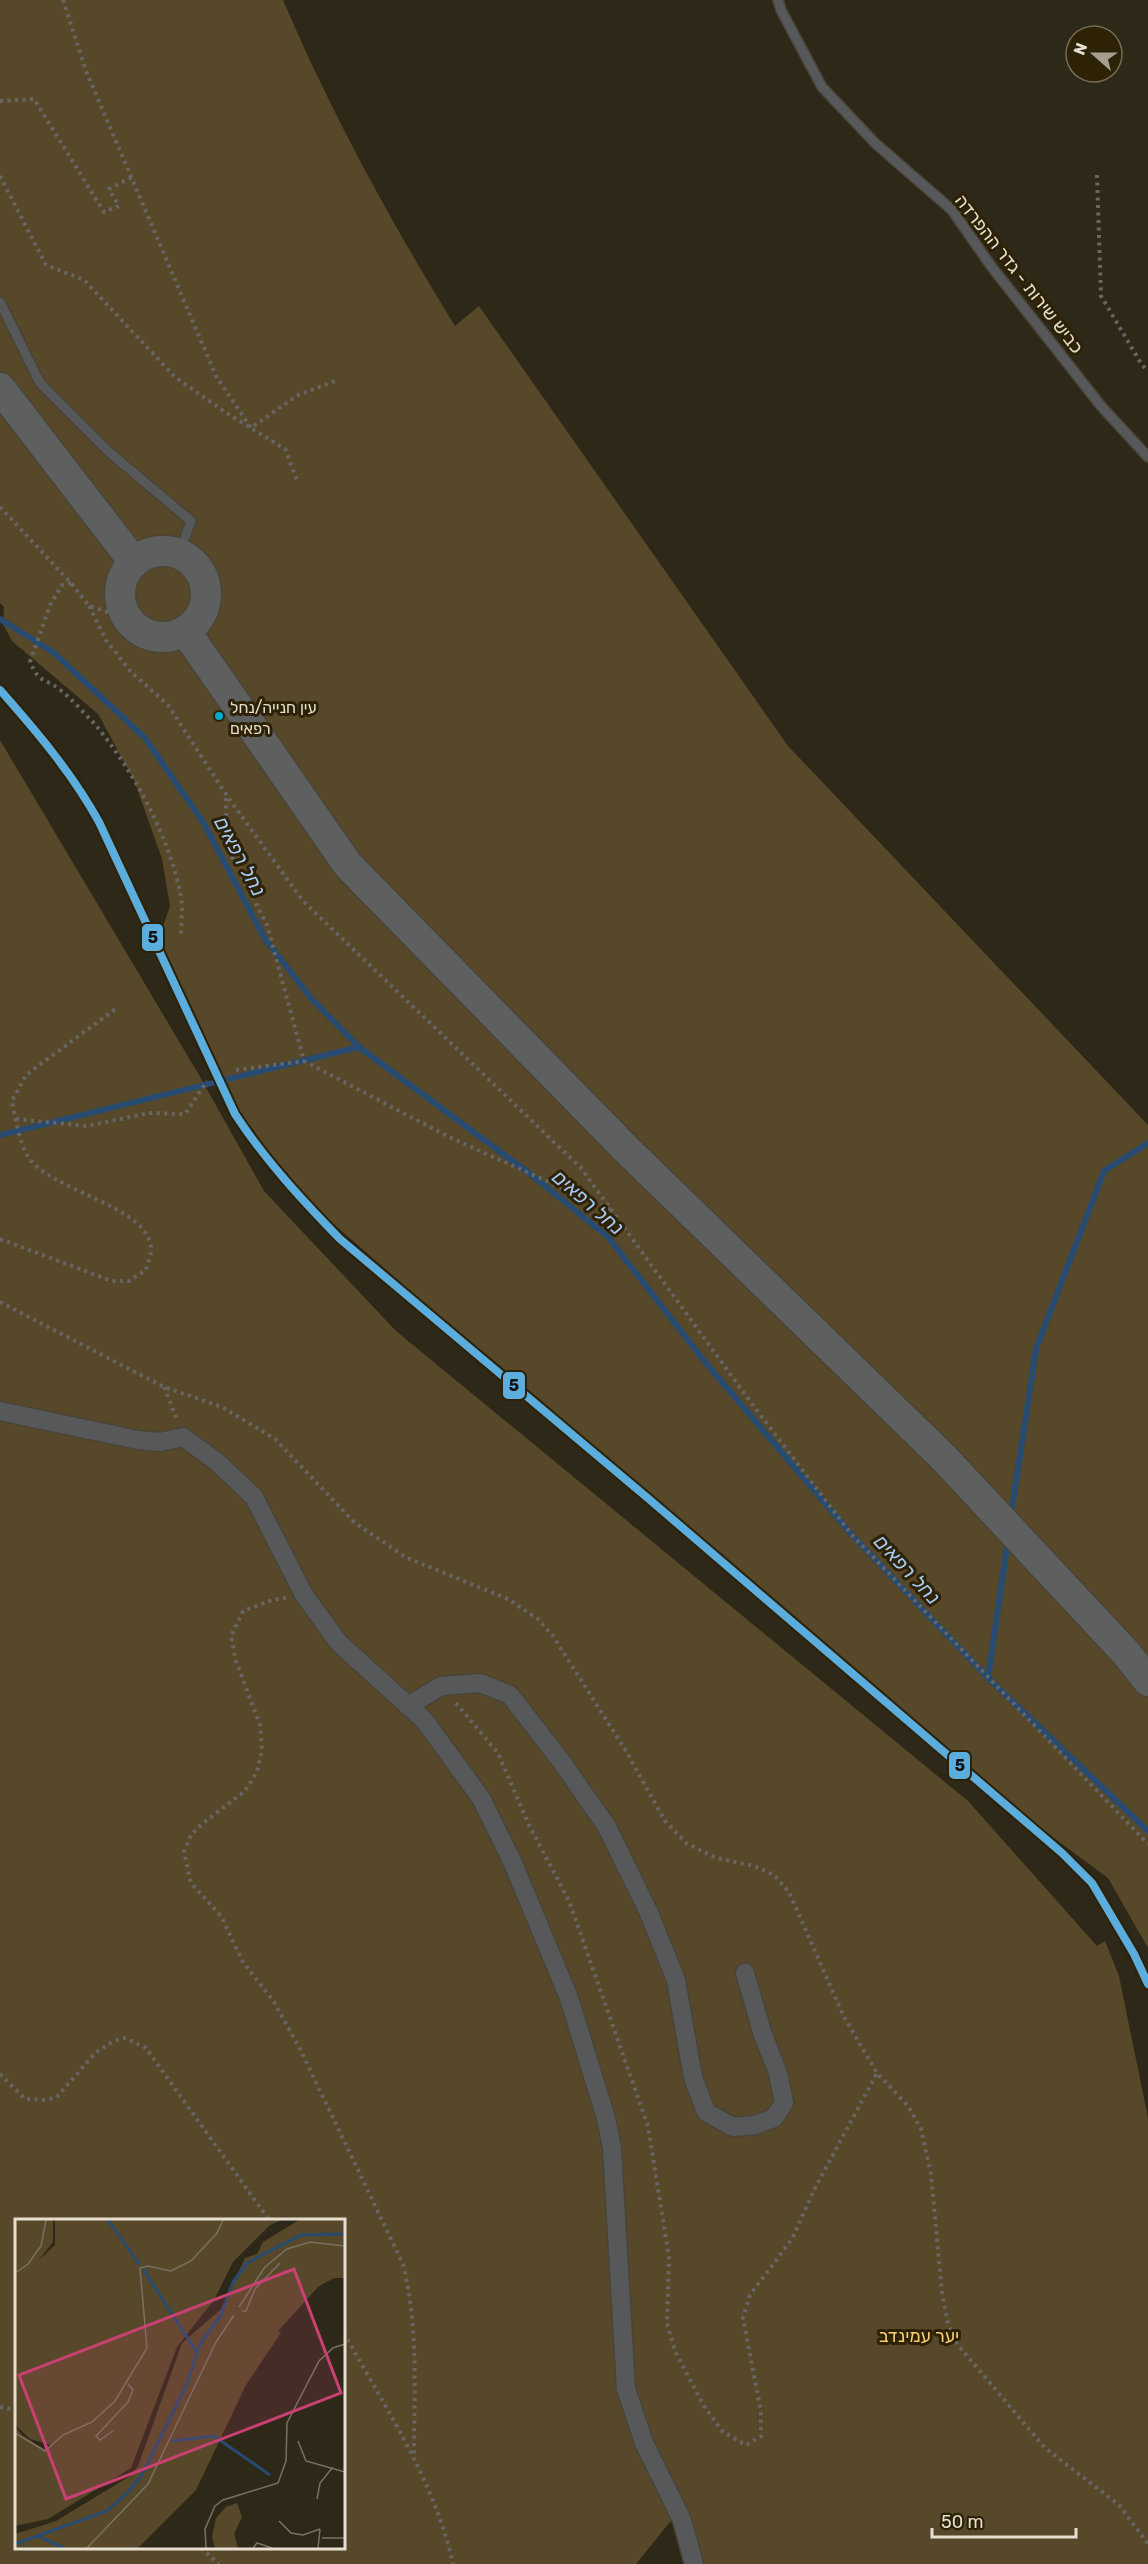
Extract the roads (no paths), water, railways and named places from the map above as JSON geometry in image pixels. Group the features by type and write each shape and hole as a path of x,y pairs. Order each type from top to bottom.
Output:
{"main road":[{"path":"0,388 134,562"},
{"path":"159,551 179,554 195,565 202,576 206,588 206,600 202,613 186,632 173,637 160,638 147,635 135,628 126,618 120,595 121,582 134,562 146,555 159,551"},
{"path":"186,632 348,865 627,1150 943,1457 1126,1653 1148,1681"}],"street":[{"path":"0,1410 138,1440 160,1442 183,1437 216,1461 254,1497 304,1595 339,1643 424,1720 481,1798 512,1861 569,1998 606,2118 612,2148 626,2388 644,2443 682,2520 694,2564"},
{"path":"408,1706 441,1686 480,1683 510,1695 561,1761 607,1827 648,1911 676,1980 693,2078 706,2112 733,2127 755,2125 774,2118 784,2103 778,2073 763,2035 746,1973"}],"lane":[{"name":"כביש שירות - גדר ההפרדה","path":"778,0 781,10 822,87 875,143 952,210 991,266 1101,406 1148,457"},
{"path":"0,302 40,384 109,452 190,521 179,554"}],"waterway":[{"name":"נחל רפאים","path":"0,619 53,652 145,738 203,822 265,939 311,998 359,1047 529,1173 608,1237 705,1362 852,1535 988,1678 1148,1831"},
{"path":"0,1135 359,1047"},
{"path":"1011,1515 1036,1349 1104,1171 1148,1143"},
{"path":"988,1678 1008,1540"}],"place":[{"name":"עין חנייה/נחל רפאים","path":"219,716"}],"park label":[{"name":"יער עמינדב","path":"919,2336"}]}
